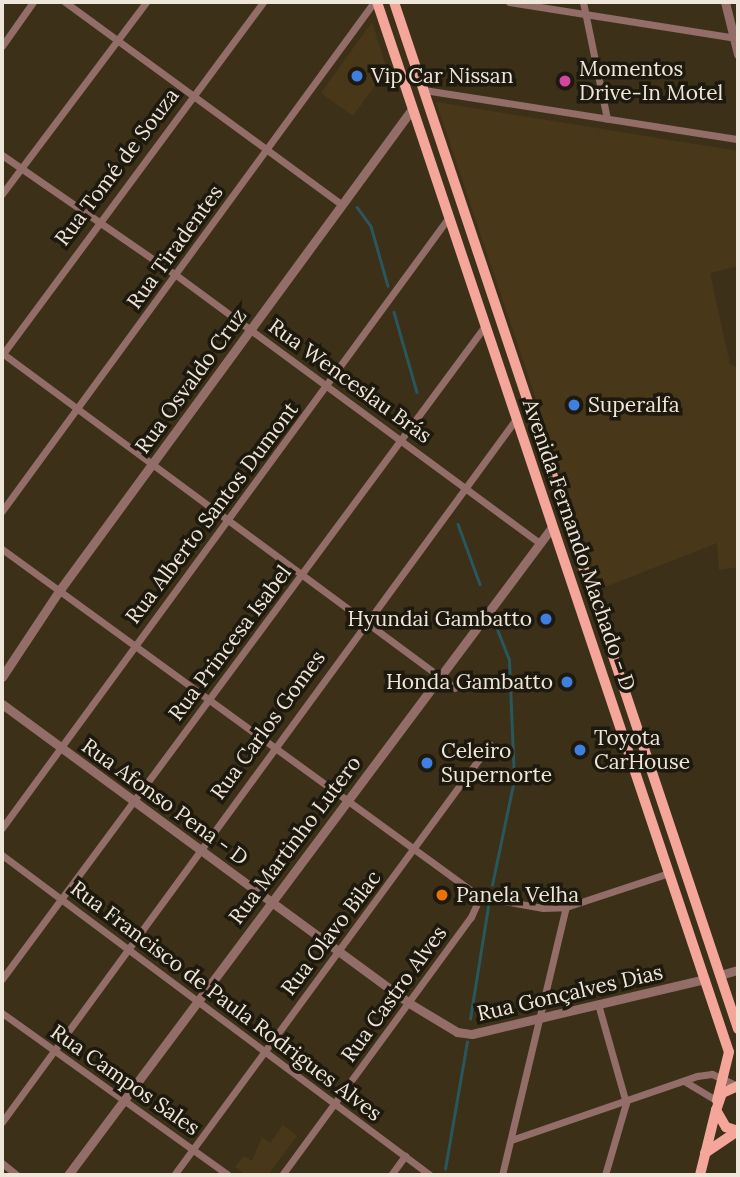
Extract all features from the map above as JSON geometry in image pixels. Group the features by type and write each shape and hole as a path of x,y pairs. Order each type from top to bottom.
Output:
{"main road":[{"name":"Avenida Fernando Machado - D","path":"375,2 729,1052 700,1175"},
{"name":"Avenida Fernando Machado - D","path":"394,2 738,1029"},
{"path":"499,366 515,391 525,391"},
{"path":"552,527 568,520"},
{"path":"590,638 607,634"},
{"path":"669,873 685,867"},
{"path":"705,1153 738,1131 721,1122 717,1106 722,1093 738,1086"}],"street":[{"path":"2,46 33,2"},
{"path":"65,2 342,205"},
{"path":"2,194 146,2"},
{"name":"Rua Tomé de Souza","path":"2,354 96,222 263,2"},
{"name":"Rua Tiradentes","path":"2,511 375,2"},
{"path":"509,2 736,38"},
{"path":"583,2 607,119"},
{"path":"725,2 738,54"},
{"path":"424,90 738,139"},
{"name":"Rua Osvaldo Cruz","path":"2,677 59,591 412,109"},
{"name":"Rua Wenceslau Brás","path":"2,155 176,275 538,542"},
{"name":"Rua Alberto Santos Dumont","path":"2,828 328,387 449,217"},
{"name":"Rua Princesa Isabel","path":"2,979 58,899 135,801 485,326"},
{"path":"2,354 455,688"},
{"name":"Rua Carlos Gomes","path":"2,1122 199,848 516,419"},
{"name":"Rua Martinho Lutero","path":"68,1175 538,542 552,527"},
{"path":"2,549 412,852 480,897 543,908 566,907 669,873"},
{"name":"Rua Afonso Pena - D","path":"2,704 409,1003"},
{"name":"Rua Olavo Bilac","path":"174,1175 490,744"},
{"name":"Rua Francisco de Paula Rodrigues Alves","path":"2,855 58,899 199,999 430,1175"},
{"name":"Rua Castro Alves","path":"282,1175 471,917 480,897"},
{"path":"502,1175 566,907"},
{"path":"720,975 738,970"},
{"name":"Rua Gonçalves Dias","path":"409,1003 457,1032 472,1034 705,979"},
{"path":"598,1004 626,1103 605,1175"},
{"name":"Rua Campos Sales","path":"2,1013 228,1175"},
{"path":"511,1140 626,1103 684,1080 712,1074 738,1086"},
{"path":"684,1080 717,1106"},
{"path":"391,1175 405,1156"},
{"path":"2,1163 17,1175"}],"shaded area":[{"name":"Vip Car Nissan","path":"372,22 387,69 353,116 321,93"},
{"path":"436,102 738,151 738,266 710,273 730,364 738,368 738,567 719,570 717,543 600,589"},
{"path":"283,1125 297,1136 268,1175 246,1175 235,1167 244,1156 252,1161 262,1137 270,1143"}],"waterway":[{"path":"357,207 371,226 388,286"},
{"path":"394,312 417,392"},
{"path":"458,524 480,584"},
{"path":"492,885 514,780 509,660 494,622"},
{"path":"470,1019 488,906"},
{"path":"445,1169 467,1042"}],"place":[{"name":"Vip Car Nissan","path":"357,76"},
{"name":"Momentos Drive-In Motel","path":"565,81"},
{"name":"Superalfa","path":"574,405"},
{"name":"Hyundai Gambatto","path":"546,619"},
{"name":"Honda Gambatto","path":"567,682"},
{"name":"Toyota CarHouse","path":"580,750"},
{"name":"Celeiro Supernorte","path":"427,763"},
{"name":"Panela Velha","path":"442,895"}]}
